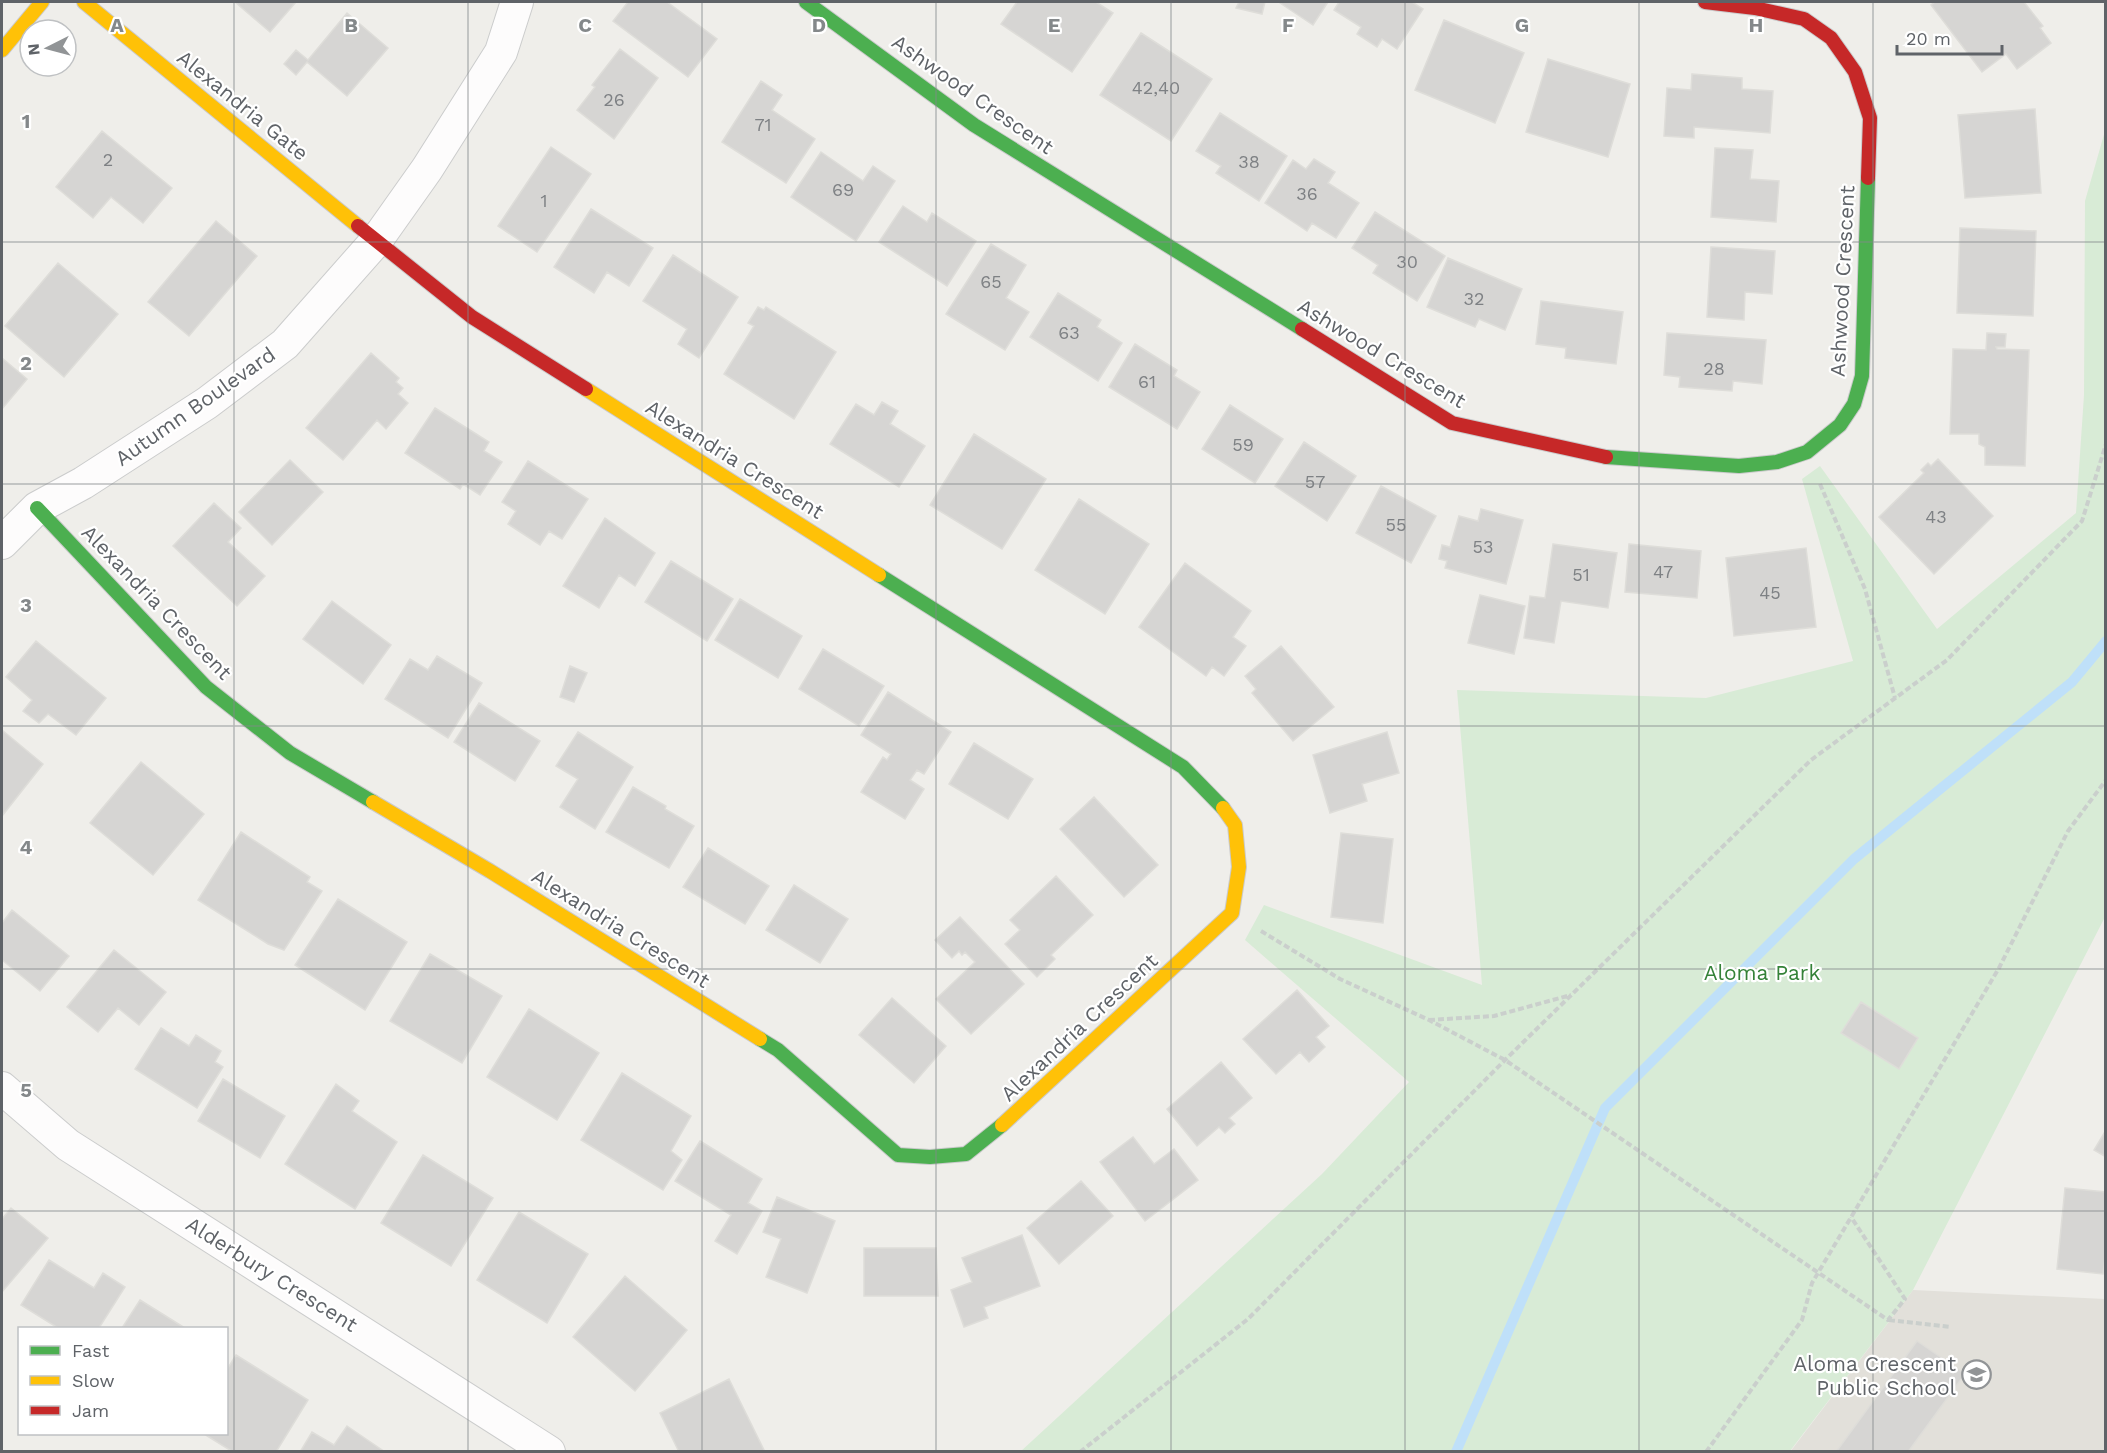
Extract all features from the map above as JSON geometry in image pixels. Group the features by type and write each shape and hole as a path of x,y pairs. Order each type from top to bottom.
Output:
{"street":[{"path":"2,50 42,2"},
{"name":"Alexandria Gate","path":"84,2 376,242"},
{"name":"Autumn Boulevard","path":"2,543 37,508 82,483 207,403 285,344 376,242 427,169 501,52 517,2"},
{"name":"Ashwood Crescent","path":"806,2 974,125 1452,423 1602,457 1739,466 1777,462 1807,452 1840,425 1854,404 1862,376 1870,118 1855,72 1831,38 1804,19 1755,8 1705,2"},
{"name":"Alexandria Crescent","path":"37,508 206,687 290,753 490,871 778,1050 898,1155 930,1157 966,1154 990,1136 1232,913 1239,867 1235,825 1218,801 1183,767 482,323 376,242"},
{"name":"Alderbury Crescent","path":"2,1088 68,1145 549,1452"}],"path":[{"path":"1080,1452 1248,1319 1505,1060 1811,760 1947,660 2082,521 2106,444"},
{"path":"1807,452 1865,589 1896,698"},
{"path":"1706,1452 1802,1320 1812,1282 1999,968 2068,831 2106,780"},
{"path":"1232,913 1340,979 1429,1020 1505,1060 1888,1320 1950,1327"},
{"path":"1429,1020 1494,1016 1572,995"},
{"path":"1851,1217 1905,1299 1888,1320"}],"shaded area":[{"name":"Aloma Crescent Public School","path":"1913,1290 2105,1299 2105,1451 1790,1452"}],"green space":[{"name":"Aloma Park","path":"2105,131 2105,917 1913,1290 1790,1451 1020,1452 1322,1174 1409,1082 1245,940 1264,905 1482,985 1457,690 1706,698 1853,661 1802,479 1820,466 1937,629 2076,513 2084,395 2085,201"}],"building":[{"path":"235,2 296,2 270,32"},
{"path":"628,2 667,2 717,39 688,77 613,21"},
{"path":"1017,2 1096,2 1113,13 1072,72 1001,24"},
{"path":"1239,2 1265,2 1262,14 1236,8"},
{"path":"1281,2 1328,2 1313,25"},
{"path":"1339,2 1412,2 1423,9 1397,49 1382,39 1377,47 1357,34 1361,27 1334,10"},
{"path":"1935,2 2024,2 2043,26 2040,28 2051,43 2017,69 2006,54 1982,72 1931,5"},
{"path":"347,13 388,48 347,96 307,62 296,75 284,64 296,50 308,60"},
{"path":"1444,20 1524,53 1495,123 1415,90"},
{"path":"1141,33 1212,79 1171,141 1100,95"},
{"path":"620,49 658,78 614,139 577,110 595,87 592,85"},
{"path":"1548,59 1630,84 1608,157 1526,132"},
{"path":"1692,74 1742,78 1742,89 1773,91 1770,133 1694,127 1694,138 1664,136 1667,88 1691,90"},
{"path":"761,81 782,95 772,110 815,139 786,183 722,142"},
{"path":"2035,109 2041,193 1965,198 1958,115"},
{"path":"1220,113 1287,156 1259,201 1216,173 1221,166 1196,151"},
{"path":"102,131 172,188 143,223 111,197 93,218 56,187"},
{"path":"551,147 591,174 537,252 498,226"},
{"path":"1715,148 1753,150 1750,179 1779,181 1776,222 1711,217"},
{"path":"821,152 863,181 873,166 895,181 856,241 791,197"},
{"path":"1314,159 1335,172 1328,183 1359,203 1336,238 1312,223 1307,231 1265,203 1293,160 1306,169"},
{"path":"903,206 927,222 932,213 976,241 947,286 879,242"},
{"path":"591,209 653,248 629,286 607,272 594,293 554,267"},
{"path":"1375,212 1445,256 1417,301 1373,273 1378,265 1352,248"},
{"path":"216,221 257,256 189,336 148,302"},
{"path":"1960,228 2036,231 2033,316 1957,313"},
{"path":"991,244 1026,265 1006,298 1029,312 1005,350 946,314"},
{"path":"1711,247 1775,251 1772,294 1745,292 1744,320 1707,317"},
{"path":"673,255 738,297 699,358 678,344 687,329 643,301"},
{"path":"1448,258 1522,289 1505,330 1479,319 1475,327 1427,307"},
{"path":"58,263 118,314 64,377 5,326"},
{"path":"1058,293 1101,320 1097,327 1122,343 1098,381 1030,337"},
{"path":"1541,301 1623,312 1616,364 1565,358 1566,348 1536,344"},
{"path":"758,307 764,310 766,307 836,352 794,419 724,374 754,326 748,323"},
{"path":"1667,333 1766,340 1762,384 1733,381 1732,391 1679,387 1680,377 1664,375"},
{"path":"1987,333 2006,334 2005,347 1996,347 1997,349 2029,350 2025,466 1985,465 1985,447 1979,444 1979,434 1950,434 1953,349 1986,350"},
{"path":"1135,344 1177,370 1174,376 1200,392 1177,429 1109,387"},
{"path":"371,353 399,378 396,382 403,388 398,394 408,403 386,429 377,420 343,460 306,428"},
{"path":"2,358 27,379 2,409"},
{"path":"882,402 898,411 890,424 925,446 899,487 830,444 856,404 874,415"},
{"path":"1230,405 1283,439 1255,483 1202,449"},
{"path":"435,408 489,442 484,451 502,462 480,495 463,484 460,489 405,453"},
{"path":"974,434 1046,479 1002,549 930,505"},
{"path":"1304,442 1356,476 1327,521 1275,486"},
{"path":"1938,459 1993,516 1934,574 1879,517 1924,473 1921,470 1928,463 1931,466"},
{"path":"290,460 323,492 272,545 239,512"},
{"path":"528,461 588,499 562,539 549,531 540,545 508,524 516,511 502,502"},
{"path":"1381,486 1436,516 1411,563 1356,533"},
{"path":"1079,499 1149,544 1105,614 1035,570"},
{"path":"214,503 241,528 228,542 265,576 237,606 173,546"},
{"path":"1481,509 1523,520 1506,584 1445,568 1447,561 1439,559 1442,545 1450,547 1459,516 1478,521"},
{"path":"605,518 655,553 635,586 619,575 599,608 563,586"},
{"path":"1553,544 1617,553 1608,608 1561,601 1554,643 1524,638 1530,596 1545,598"},
{"path":"1629,544 1701,551 1697,598 1625,592"},
{"path":"1806,548 1816,627 1734,636 1726,558"},
{"path":"671,561 733,599 707,641 645,602"},
{"path":"1185,563 1251,611 1233,637 1246,646 1224,676 1212,667 1206,676 1139,627"},
{"path":"1480,595 1525,606 1514,654 1468,643"},
{"path":"740,599 802,636 778,678 715,640"},
{"path":"332,601 391,645 363,684 303,639"},
{"path":"36,641 106,698 76,735 48,714 39,723 23,711 32,700 6,677"},
{"path":"1281,646 1334,707 1293,741 1252,693 1256,689 1245,676"},
{"path":"823,649 884,686 859,726 799,689"},
{"path":"437,656 482,683 448,738 385,699 410,659 428,670"},
{"path":"570,666 587,673 574,702 560,697"},
{"path":"888,692 951,732 924,774 917,770 910,780 924,789 905,819 861,792 883,757 887,760 891,754 861,735"},
{"path":"479,703 540,741 515,781 454,742"},
{"path":"2,730 43,764 2,816"},
{"path":"578,732 633,767 595,829 560,807 578,779 556,766"},
{"path":"1387,732 1399,773 1362,784 1367,801 1330,813 1313,755"},
{"path":"974,743 1033,779 1008,819 949,784"},
{"path":"141,762 204,814 153,875 90,823"},
{"path":"633,787 694,826 669,868 606,832"},
{"path":"1094,797 1158,865 1124,897 1060,829"},
{"path":"241,832 310,877 307,882 322,891 284,950 268,944 198,900"},
{"path":"1341,833 1393,839 1383,923 1331,917"},
{"path":"708,848 769,886 745,924 683,887"},
{"path":"1056,876 1093,915 1051,955 1055,959 1037,977 1005,944 1020,930 1010,920"},
{"path":"794,885 848,919 820,963 766,930"},
{"path":"338,899 407,942 365,1010 295,965"},
{"path":"12,910 69,956 40,991 2,960 2,923"},
{"path":"960,917 1024,984 971,1034 936,999 975,962 965,952 962,955 959,951 952,958 935,940"},
{"path":"114,950 166,992 139,1025 118,1008 98,1032 67,1007"},
{"path":"430,954 502,996 462,1063 390,1021"},
{"path":"1297,990 1329,1026 1316,1037 1325,1047 1309,1062 1300,1052 1276,1074 1243,1039"},
{"path":"892,998 946,1046 914,1083 859,1035"},
{"path":"1861,1002 1918,1038 1899,1069 1841,1033"},
{"path":"529,1009 599,1053 557,1120 487,1077"},
{"path":"161,1028 189,1046 196,1035 221,1051 215,1062 223,1067 197,1108 135,1069"},
{"path":"1221,1062 1252,1098 1229,1118 1235,1124 1225,1133 1219,1127 1197,1146 1167,1109"},
{"path":"622,1073 691,1116 671,1151 682,1160 663,1190 581,1140"},
{"path":"223,1079 285,1116 260,1158 198,1121"},
{"path":"336,1084 359,1101 352,1111 397,1142 355,1209 285,1164"},
{"path":"2106,1130 2106,1157 2094,1150"},
{"path":"1133,1137 1154,1164 1174,1149 1198,1180 1145,1221 1100,1162"},
{"path":"700,1141 762,1179 748,1203 762,1211 737,1254 715,1241 731,1215 675,1181"},
{"path":"423,1155 493,1198 451,1266 381,1223"},
{"path":"1081,1181 1113,1216 1059,1264 1027,1228"},
{"path":"2065,1188 2106,1192 2106,1249 2103,1274 2057,1269"},
{"path":"777,1197 835,1221 807,1293 766,1277 781,1239 763,1232"},
{"path":"11,1208 48,1238 2,1292 2,1219"},
{"path":"519,1212 588,1254 547,1323 477,1280"},
{"path":"1022,1235 1040,1286 984,1307 988,1318 964,1327 951,1290 972,1282 962,1258"},
{"path":"864,1248 936,1248 938,1296 864,1296"},
{"path":"49,1260 94,1288 103,1273 125,1287 100,1327 56,1327 21,1305"},
{"path":"625,1276 687,1330 635,1391 573,1337"},
{"path":"140,1300 183,1327 123,1327"},
{"path":"1917,1341 1965,1374 1908,1452 1836,1452"},
{"path":"236,1355 308,1400 276,1452 233,1452 206,1435 228,1435 228,1368"},
{"path":"729,1379 765,1452 679,1452 660,1413"},
{"path":"347,1426 385,1452 300,1452 312,1432 334,1445"}],"waterway":[{"path":"1456,1452 1605,1108 1854,859 2072,682 2106,641"}],"traffic: fast":[{"path":"806,2 974,125 1302,329"},
{"path":"1606,457 1739,466 1777,462 1807,452 1840,425 1854,404 1862,376 1868,178"},
{"path":"37,508 206,687 290,753 373,802"},
{"path":"879,575 1183,767 1223,808"},
{"path":"760,1039 778,1050 898,1155 930,1157 966,1154 1002,1125"}],"traffic: slow":[{"path":"2,50 42,2"},
{"path":"84,2 358,226"},
{"path":"586,389 879,575"},
{"path":"373,802 490,871 760,1039"},
{"path":"1002,1125 1232,913 1239,867 1235,825 1223,808"}],"traffic: jam":[{"path":"1705,2 1755,8 1804,19 1831,38 1855,72 1870,118 1868,178"},
{"path":"358,226 472,317 586,389"},
{"path":"1302,329 1452,423 1606,457"}],"place":[{"name":"Aloma Crescent Public School","path":"1977,1375"}]}
